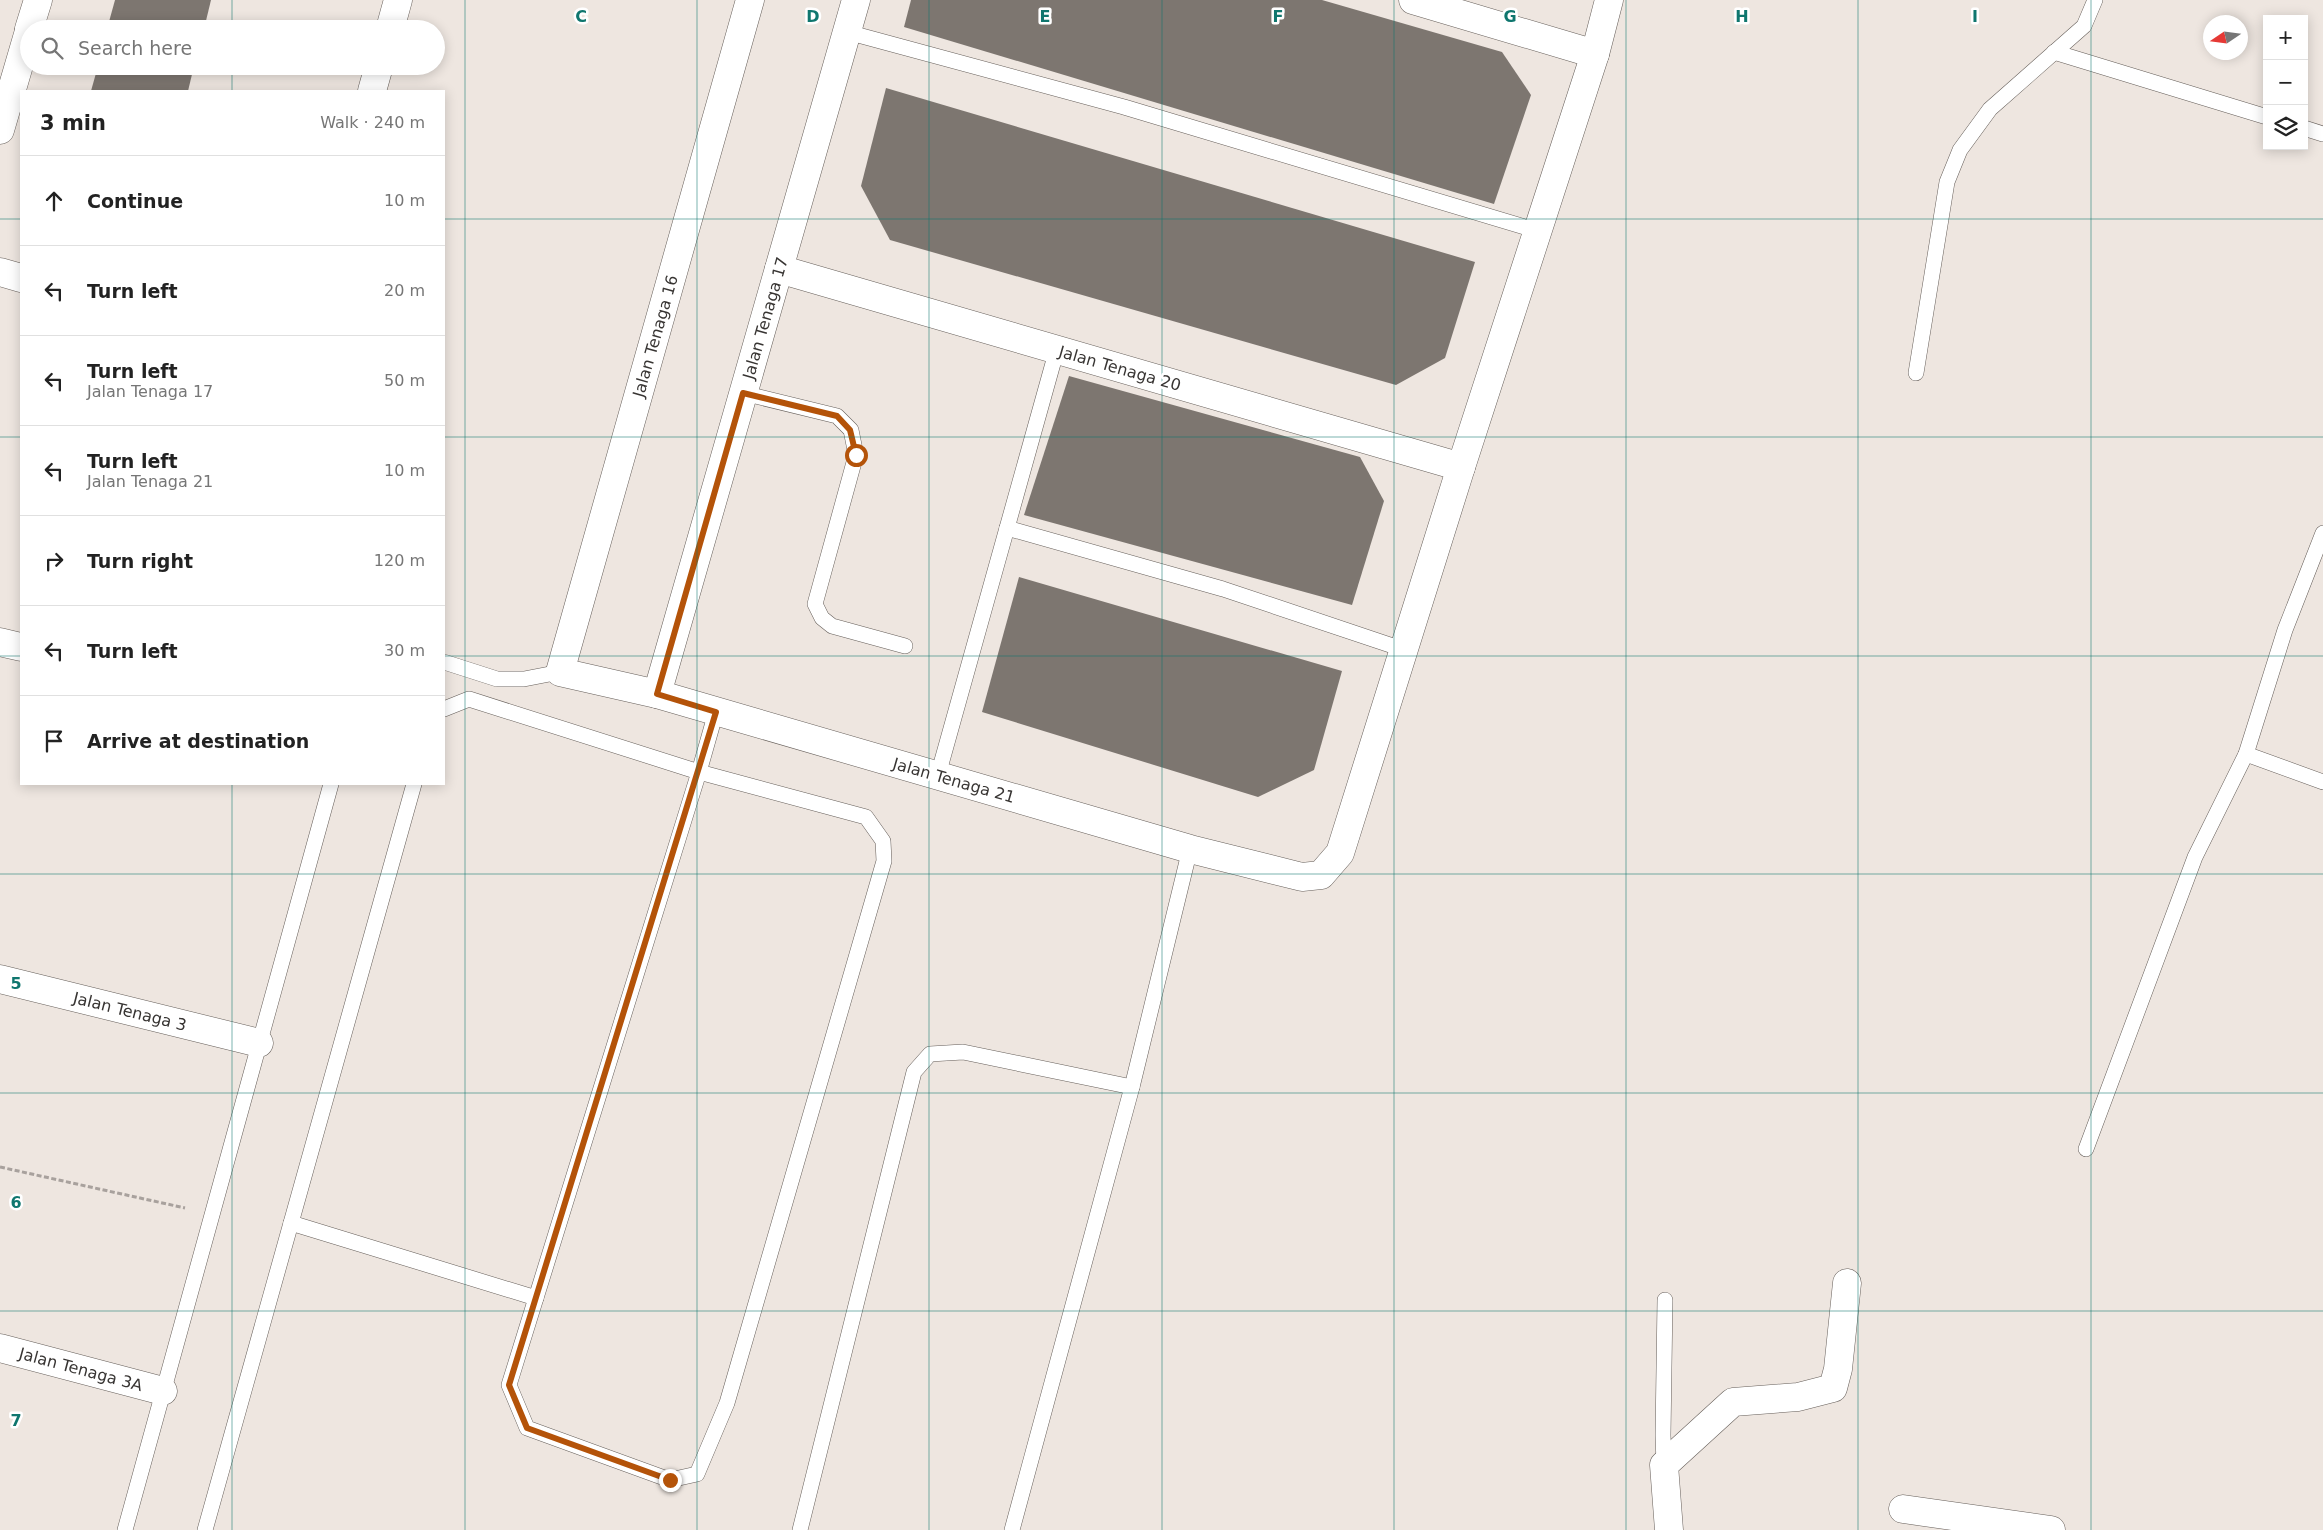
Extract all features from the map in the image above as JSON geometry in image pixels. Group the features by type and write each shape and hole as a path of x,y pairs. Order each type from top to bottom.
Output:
{"street":[{"path":"32,20 38,0"},
{"path":"392,20 398,0"},
{"name":"Jalan Tenaga 16","path":"560,672 750,0"},
{"name":"Jalan Tenaga 17","path":"657,694 856,0"},
{"path":"1413,0 1595,54"},
{"path":"1405,650 1462,466 1595,54 1609,0"},
{"path":"0,130 20,61"},
{"path":"372,90 377,75"},
{"name":"Jalan Tenaga 20","path":"779,269 1462,466"},
{"path":"0,272 20,278"},
{"path":"0,642 20,647"},
{"name":"Jalan Tenaga 21","path":"560,672 657,694 1190,849 1302,877 1321,875 1340,853 1405,650"},
{"name":"Jalan Tenaga 3","path":"0,979 259,1043"},
{"path":"1669,1530 1664,1465 1733,1402 1798,1397 1833,1388 1838,1369 1847,1283"},
{"name":"Jalan Tenaga 3A","path":"0,1348 163,1391"},
{"path":"1903,1509 2051,1530"}],"lane":[{"path":"1916,373 1947,182 1960,150 1990,109 2084,26 2095,0"},
{"path":"847,32 1124,107 1538,232"},
{"path":"2054,52 2263,116"},
{"path":"2308,129 2323,134"},
{"path":"938,775 1057,349"},
{"path":"743,393 837,416 850,430 856,455 815,604 822,618 832,626 905,646"},
{"path":"1007,528 1223,589 1405,650"},
{"path":"2086,1149 2195,857 2246,754 2285,630 2323,533"},
{"path":"445,662 497,679 524,679 560,672"},
{"path":"445,709 469,699 699,772 866,818 883,841 884,861 727,1403 697,1474 670,1480 527,1428 509,1385 699,772 716,712"},
{"path":"2246,754 2323,782"},
{"path":"125,1530 331,785"},
{"path":"206,1530 414,785"},
{"path":"1012,1530 1132,1087 1190,849"},
{"path":"800,1530 914,1072 930,1054 963,1052 1132,1087"},
{"path":"291,1223 536,1298"},
{"path":"1664,1465 1662,1435 1665,1300"}],"path":[{"path":"0,1167 212,1214"}],"building":[{"path":"115,0 211,0 206,20 109,20"},
{"path":"911,0 1322,0 1502,52 1531,95 1494,204 904,27"},
{"path":"95,75 192,75 188,90 91,90"},
{"path":"886,88 1475,262 1445,358 1396,385 890,240 861,186"},
{"path":"1069,376 1360,457 1384,501 1352,605 1024,515"},
{"path":"1019,577 1342,671 1314,770 1258,797 982,712"}],"route":[{"path":"670,1480 527,1428 509,1385 716,712 657,694 743,393 837,416 850,430 856,455"}]}
